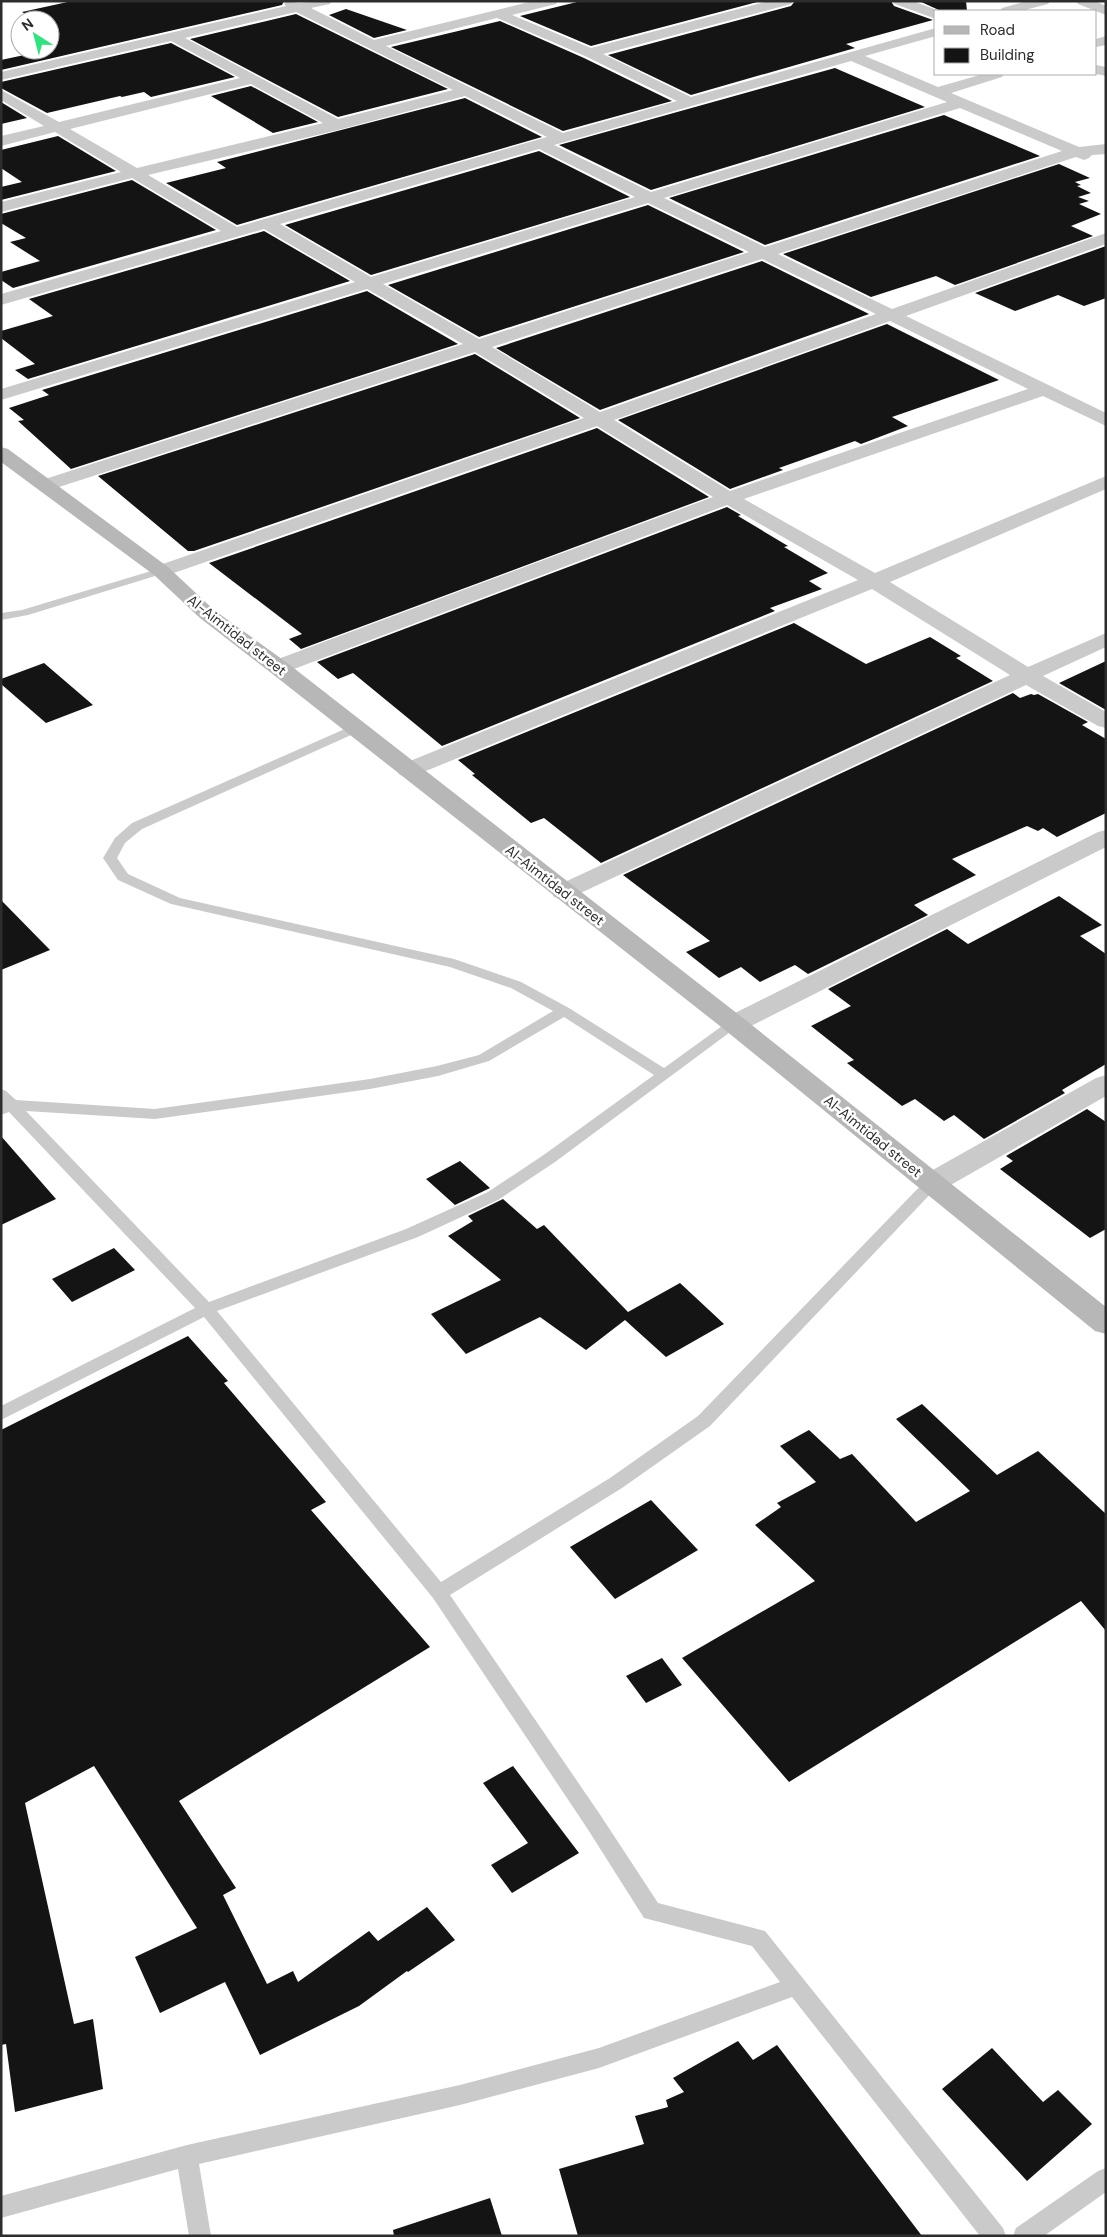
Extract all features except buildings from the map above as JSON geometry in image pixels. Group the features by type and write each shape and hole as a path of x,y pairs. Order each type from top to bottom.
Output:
{"street":[{"path":"1,76 172,36 292,4 325,1"},
{"path":"371,44 551,1"},
{"path":"590,53 786,1"},
{"path":"900,1 934,14"},
{"path":"1011,10 1042,1"},
{"path":"1083,1 1106,11"},
{"path":"292,4 561,138"},
{"path":"498,14 590,53 691,102"},
{"path":"1,300 934,33"},
{"path":"172,36 338,125"},
{"path":"852,56 1106,164"},
{"path":"938,92 994,75"},
{"path":"1,141 254,79"},
{"path":"1,207 134,172 338,125 467,91"},
{"path":"1,94 234,232"},
{"path":"1,395 371,284 963,102"},
{"path":"540,144 1106,420"},
{"path":"46,486 1076,152 1106,149"},
{"path":"266,223 478,346 728,498 874,581 1025,675 1106,721"},
{"path":"161,571 600,419 1106,238"},
{"path":"278,667 728,498 1046,390"},
{"name":"Al-Aimtidad street","path":"1,453 161,571 207,614 278,667 734,1024 1106,1323"},
{"path":"408,770 874,581 1106,482"},
{"path":"563,892 1025,675 1106,639"},
{"path":"734,1024 1106,837"},
{"path":"932,1183 1106,1084"}],"lane":[{"path":"1,617 24,613 161,571"},
{"path":"356,728 137,826 120,841 110,858 123,877 176,901 454,963 516,985 564,1011 663,1074"},
{"path":"5,1103 155,1114 370,1084 438,1072 484,1058 564,1011"},
{"path":"1,1414 206,1309 412,1233 493,1196 550,1158 734,1024"},
{"path":"5,1103 206,1309 439,1593 594,1822 651,1911 758,1938 995,2236"},
{"path":"439,1593 616,1483 704,1421 932,1183"},
{"path":"1,2207 187,2156 460,2095 599,2058 796,1986"},
{"path":"187,2156 200,2236"},
{"path":"1024,2236 1106,2179"}]}
